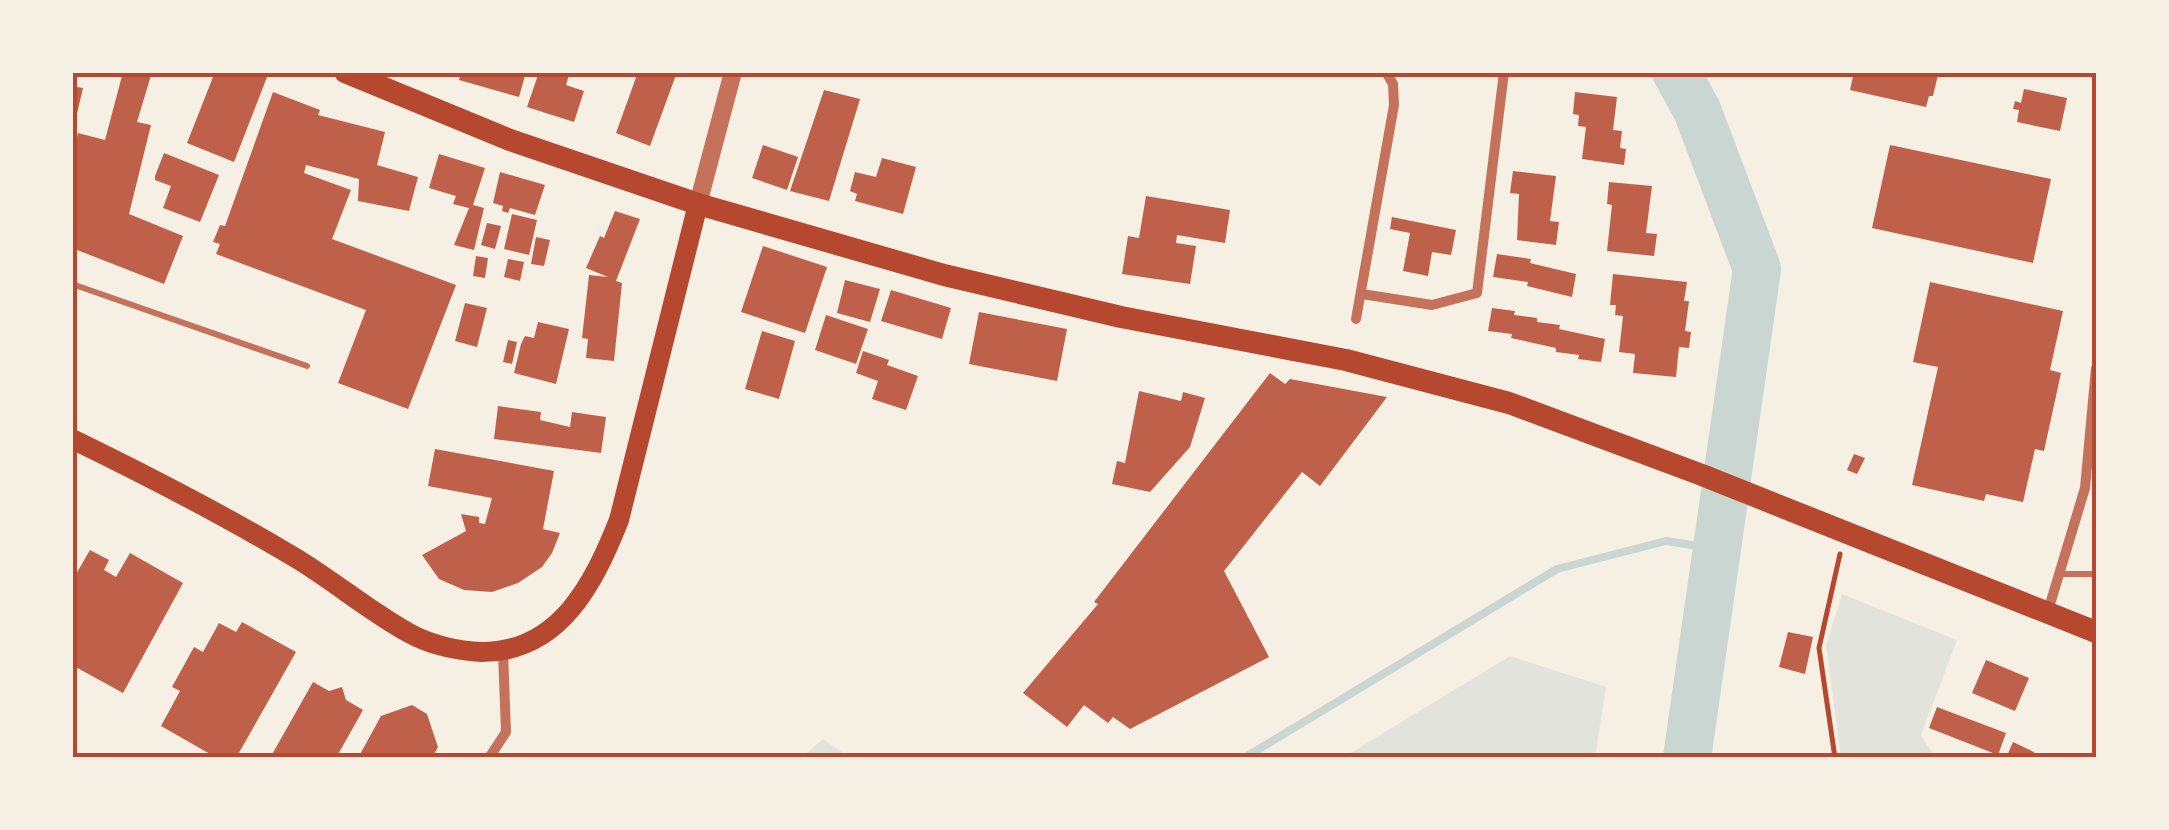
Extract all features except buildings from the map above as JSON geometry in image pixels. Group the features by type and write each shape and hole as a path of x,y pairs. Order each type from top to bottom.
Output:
{"main road":[{"path":"344,72 510,140 698,204 1032,297 1428,380 1508,403 1702,475 2096,632"},
{"path":"72,439 168,485 281,550 411,634 461,652 502,652 528,643 558,625 582,597 602,565 620,520 698,204"}],"street":[{"path":"698,204 733,72"},
{"path":"1356,319 1394,105 1393,84 1386,72"},
{"path":"1362,294 1432,304 1476,293 1504,72"},
{"path":"2047,612 2084,488 2096,368"},
{"path":"490,758 506,732 502,652"}],"lane":[{"path":"72,284 308,366"},
{"path":"2058,574 2096,574"}],"path":[{"path":"1835,758 1819,648 1846,532"}],"shaded area":[{"path":"1842,594 1957,640 1921,735 1935,757 1841,757 1826,645"},
{"path":"1510,656 1606,687 1595,757 1344,757"},
{"path":"823,739 849,757 802,757"}],"waterway":[{"path":"1676,72 1697,110 1757,269 1687,758"},
{"path":"1244,758 1557,569 1666,541 1717,549"}]}
